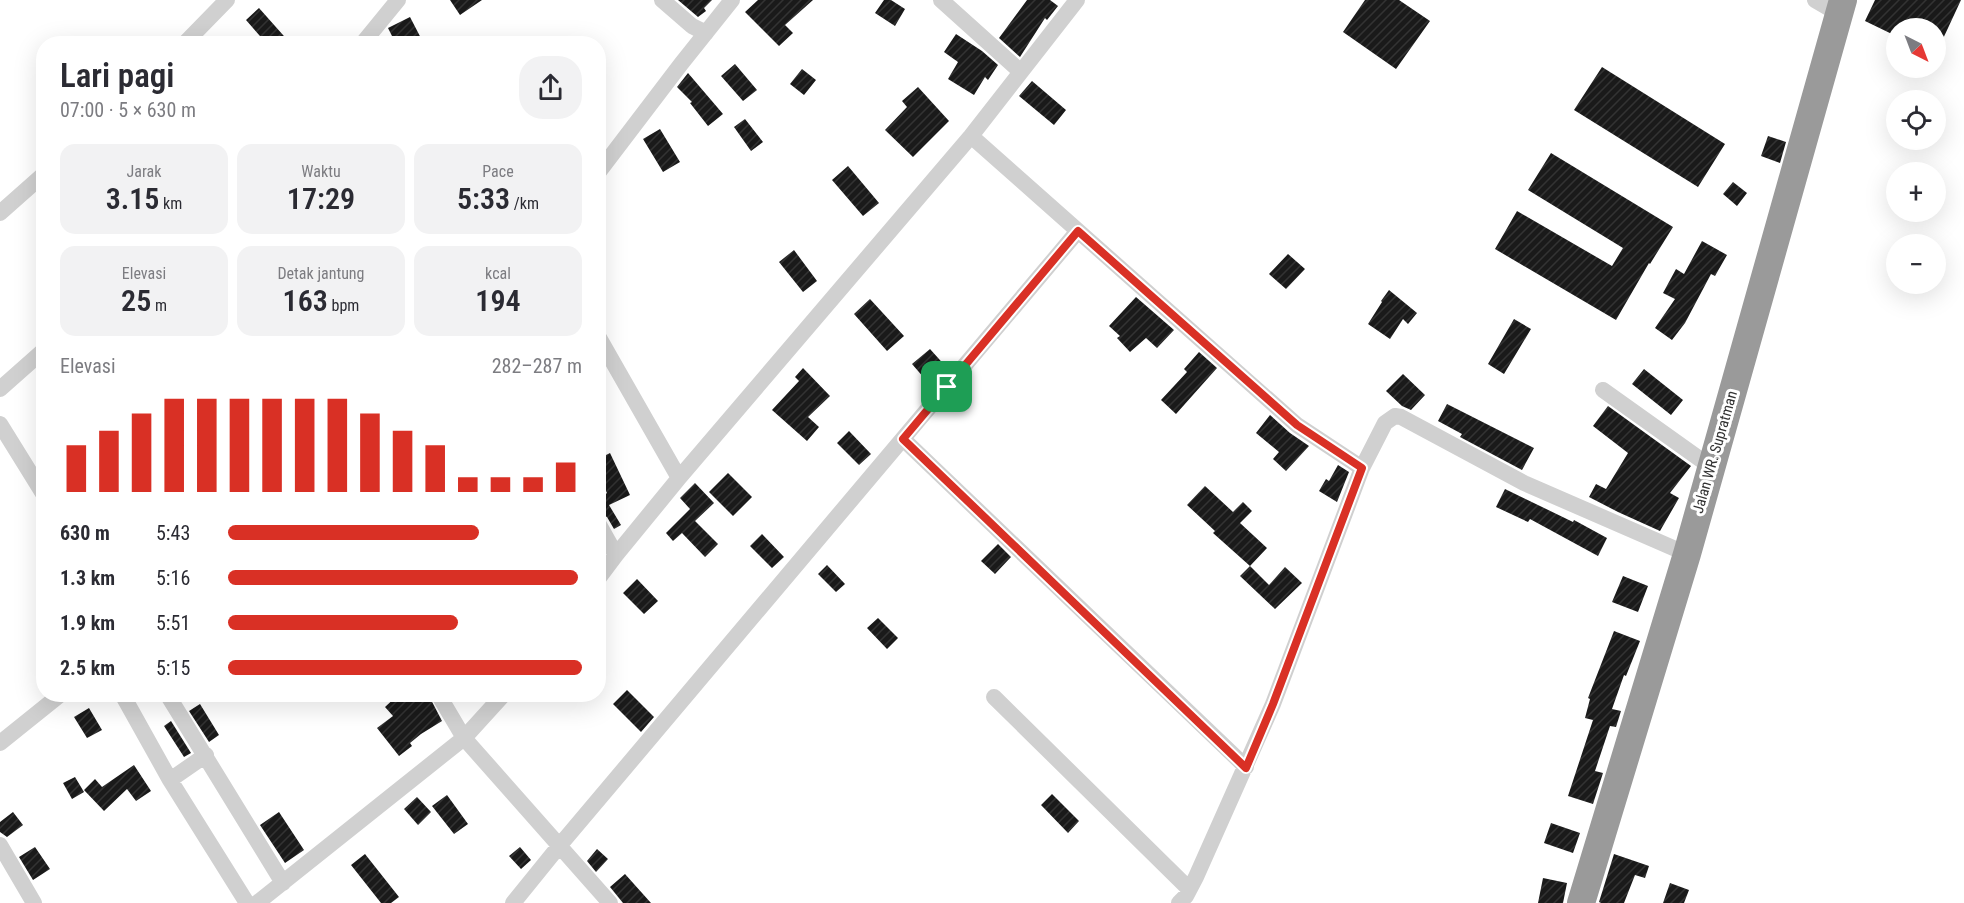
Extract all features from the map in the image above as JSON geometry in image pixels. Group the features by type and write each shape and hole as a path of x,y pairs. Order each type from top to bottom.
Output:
{"highway":[{"name":"Jalan WR. Supratman","path":"1581,903 1687,554 1832,5"}],"street":[{"path":"192,36 227,0"},
{"path":"369,36 398,0"},
{"path":"662,0 692,26 706,33"},
{"path":"606,163 732,0"},
{"path":"941,0 1022,72"},
{"path":"606,568 679,478 971,136 1077,0"},
{"path":"971,136 1297,425 1362,468"},
{"path":"0,213 36,181"},
{"path":"513,903 1078,231"},
{"path":"606,350 679,478"},
{"path":"0,389 36,357"},
{"path":"1603,390 1711,468"},
{"path":"1179,903 1190,889 1273,704 1362,468 1385,423 1395,416 1401,417 1524,483 1687,554"},
{"path":"0,424 36,482"},
{"path":"903,439 1246,768"},
{"path":"606,537 616,555"},
{"path":"994,697 1190,889"},
{"path":"0,743 51,702"},
{"path":"126,702 170,780 247,903"},
{"path":"172,702 283,883"},
{"path":"443,702 464,738 609,903"},
{"path":"257,903 464,738 497,702"},
{"path":"170,780 206,755"},
{"path":"0,845 34,903"}],"building":[{"path":"450,0 482,0 460,15"},
{"path":"678,0 712,0 704,8 706,11 698,17"},
{"path":"758,0 813,0 785,25 793,33 779,46 745,12"},
{"path":"884,0 891,0 905,9 895,26 875,13"},
{"path":"1027,0 1050,0 1058,6 1047,20 1045,18 1020,57 999,38"},
{"path":"1365,0 1399,0 1430,21 1396,69 1343,32"},
{"path":"1875,0 1961,0 1946,32 1946,18 1886,18 1886,31 1865,21"},
{"path":"259,8 284,36 260,36 246,20"},
{"path":"410,17 420,36 392,36 388,28"},
{"path":"956,34 998,65 988,80 985,77 974,95 948,79 958,62 944,52"},
{"path":"735,64 757,90 743,101 721,76"},
{"path":"1602,67 1725,144 1698,187 1574,110"},
{"path":"802,69 816,80 804,95 790,84"},
{"path":"688,73 723,114 708,126 690,103 692,102 677,87"},
{"path":"1032,81 1066,110 1054,125 1019,96"},
{"path":"918,87 949,121 913,157 885,130 907,107 902,101"},
{"path":"745,119 763,142 751,151 734,127"},
{"path":"660,129 680,162 663,172 643,139"},
{"path":"1768,136 1786,142 1780,163 1761,156"},
{"path":"1551,153 1673,227 1616,320 1495,249 1517,211 1612,266 1623,248 1528,190"},
{"path":"848,166 879,203 863,216 832,180"},
{"path":"1733,182 1747,193 1737,206 1723,194"},
{"path":"1702,241 1727,255 1715,276 1711,274 1685,323 1672,340 1655,328 1675,299 1663,293 1676,269 1684,274"},
{"path":"794,250 817,281 803,292 779,262"},
{"path":"1288,254 1305,269 1286,289 1269,274"},
{"path":"1389,290 1417,313 1408,324 1403,319 1390,339 1368,324"},
{"path":"1136,297 1174,330 1157,348 1146,338 1130,352 1117,338 1120,336 1109,326"},
{"path":"870,299 904,336 887,351 854,314"},
{"path":"1514,319 1531,329 1504,374 1488,364"},
{"path":"930,349 948,369 931,386 912,364"},
{"path":"1199,352 1217,368 1176,414 1161,400 1187,372 1184,369"},
{"path":"803,368 830,396 808,417 819,427 807,441 772,410 799,381 795,377"},
{"path":"1644,369 1683,400 1671,415 1632,384"},
{"path":"1403,374 1425,395 1411,410 1402,406 1386,391"},
{"path":"1447,404 1534,448 1522,470 1460,437 1462,434 1438,421"},
{"path":"1608,406 1691,466 1670,493 1679,498 1660,531 1589,497 1596,484 1606,489 1628,453 1593,426"},
{"path":"1270,415 1309,446 1286,471 1273,459 1279,452 1256,433"},
{"path":"849,431 871,454 859,465 837,443"},
{"path":"610,453 630,495 609,505 621,525 614,529 606,517 606,455"},
{"path":"1338,465 1349,472 1337,502 1319,491 1326,479 1329,481"},
{"path":"728,473 752,497 733,516 709,492"},
{"path":"695,483 714,503 695,521 718,544 705,557 682,533 673,541 666,533 690,509 680,498"},
{"path":"1205,486 1233,512 1243,502 1252,511 1240,523 1267,548 1250,566 1213,533 1215,531 1187,505"},
{"path":"1505,489 1573,522 1574,520 1607,538 1598,556 1530,519 1528,522 1496,507"},
{"path":"762,534 784,557 772,568 750,546"},
{"path":"998,544 1011,557 995,574 981,561"},
{"path":"827,565 845,584 836,592 818,574"},
{"path":"1250,566 1269,585 1285,567 1302,583 1275,609 1240,576"},
{"path":"1623,576 1648,586 1638,612 1612,602"},
{"path":"637,579 658,601 644,614 623,593"},
{"path":"878,618 898,638 887,649 867,628"},
{"path":"1614,631 1640,641 1626,676 1624,675 1612,709 1621,711 1616,727 1610,726 1595,771 1603,773 1593,804 1568,796 1593,720 1585,718 1590,699 1588,698"},
{"path":"627,690 654,717 641,732 613,704"},
{"path":"390,702 432,702 442,721 421,734 410,743 412,746 399,756 377,728 393,716 385,707"},
{"path":"200,704 219,735 209,742 189,711"},
{"path":"89,708 102,730 87,738 74,717"},
{"path":"171,721 191,753 184,757 164,726"},
{"path":"134,765 151,791 136,801 127,789 104,811 84,790 95,779 102,787"},
{"path":"75,777 84,792 72,799 63,783"},
{"path":"1052,794 1079,821 1068,833 1041,805"},
{"path":"447,795 468,824 454,834 432,806"},
{"path":"417,797 431,812 418,825 404,809"},
{"path":"13,812 23,825 7,837 0,832 0,822"},
{"path":"279,812 304,850 285,863 260,825"},
{"path":"1551,823 1580,833 1573,853 1544,843"},
{"path":"35,847 50,869 33,880 19,857"},
{"path":"520,847 531,860 521,869 509,856"},
{"path":"597,849 608,859 596,872 587,861"},
{"path":"365,854 399,897 391,903 381,903 351,865"},
{"path":"1614,854 1649,866 1645,878 1635,875 1624,903 1601,903 1599,902"},
{"path":"625,874 651,903 623,903 610,887"},
{"path":"1543,878 1567,883 1563,903 1538,903"},
{"path":"1670,883 1689,890 1684,903 1663,903"}],"route":[{"path":"1078,231 1297,425 1362,468 1273,704 1246,768 903,439 947,387 1078,231"}]}
